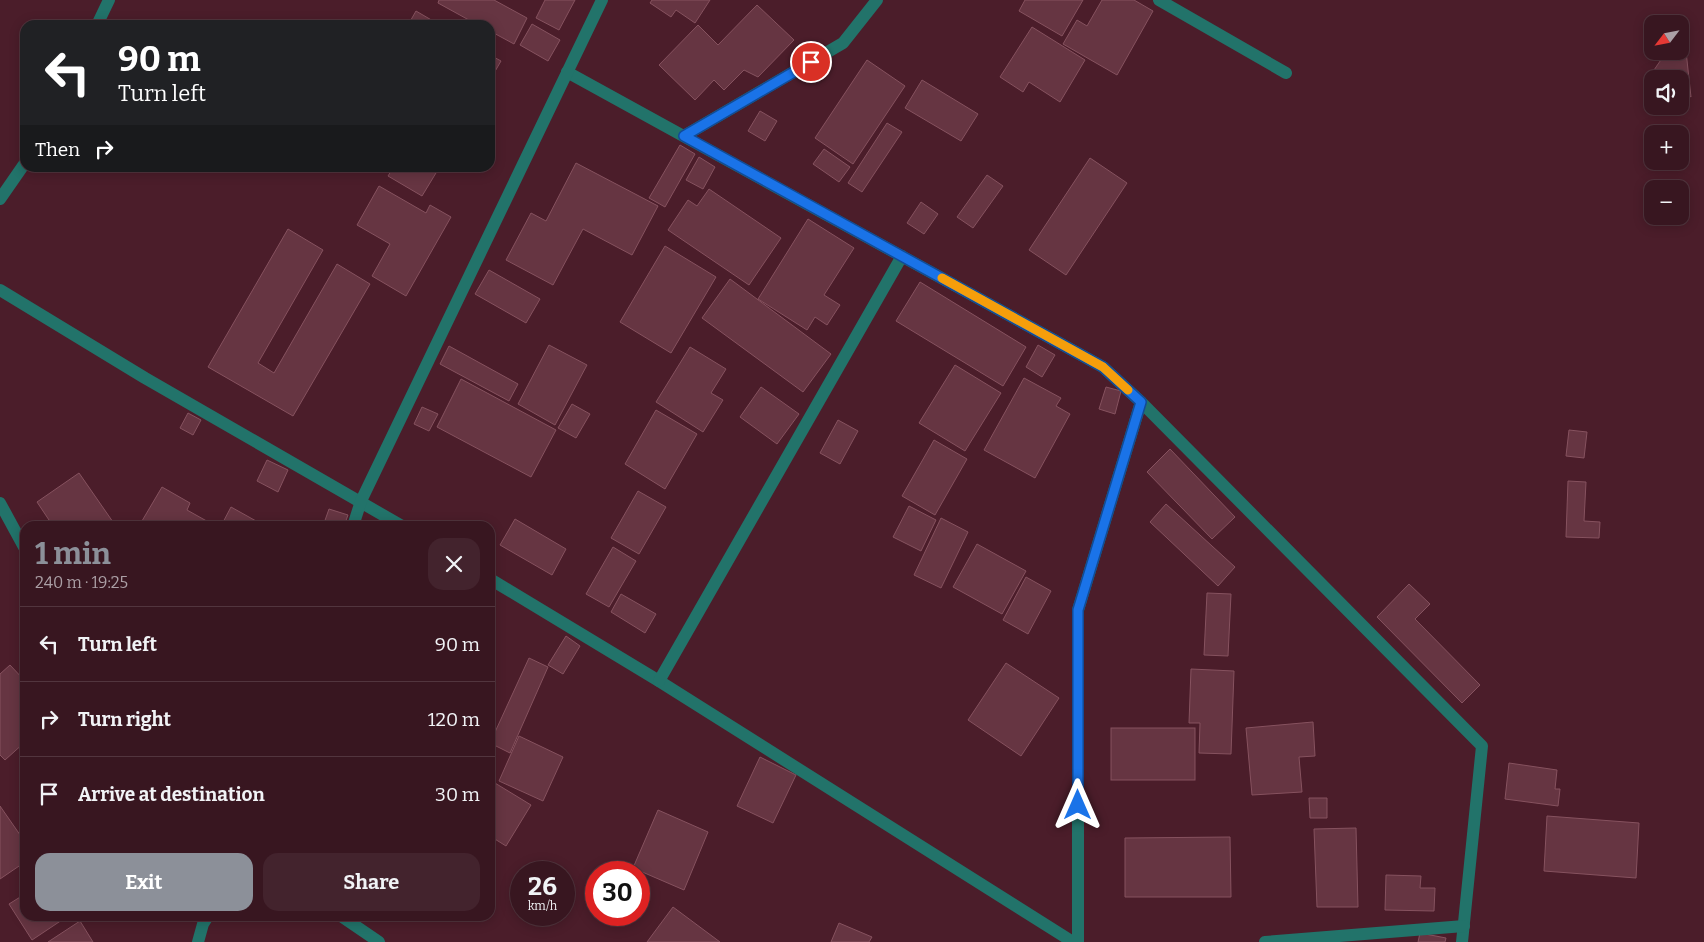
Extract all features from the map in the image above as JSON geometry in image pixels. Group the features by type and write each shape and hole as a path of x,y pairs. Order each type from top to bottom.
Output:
{"street":[{"path":"99,20 109,0"},
{"path":"355,521 361,501 602,0"},
{"path":"684,136 843,43 877,0"},
{"path":"1158,0 1286,73"},
{"path":"567,72 1103,367 1141,402 1482,746 1462,942"},
{"path":"0,199 20,170"},
{"path":"659,681 902,256"},
{"path":"0,290 145,378 394,521"},
{"path":"1078,942 1078,610 1141,402"},
{"path":"0,503 20,540"},
{"path":"495,582 659,681 1073,942"},
{"path":"198,942 205,921"},
{"path":"348,921 379,942"},
{"path":"1265,942 1464,926"}],"building":[{"path":"439,0 494,0 527,18 514,44 495,34 495,20 469,20 438,3"},
{"path":"545,0 575,0 559,30 536,18"},
{"path":"652,0 710,0 695,23 676,10 671,17 650,3"},
{"path":"1025,0 1083,0 1062,36 1019,11"},
{"path":"1102,0 1134,0 1153,11 1117,75 1063,44 1077,20 1087,26"},
{"path":"757,5 794,40 758,77 744,70 724,90 714,80 695,100 659,65 698,25 718,45"},
{"path":"416,11 431,20 411,20"},
{"path":"532,24 560,40 548,61 520,45"},
{"path":"1032,27 1085,60 1060,102 1029,82 1023,92 1000,77"},
{"path":"495,58 501,61 495,71"},
{"path":"867,60 905,86 853,164 815,138"},
{"path":"1661,60 1687,60 1688,70 1654,70"},
{"path":"1689,79 1691,97 1689,96"},
{"path":"922,80 978,114 961,141 905,108"},
{"path":"760,111 777,121 765,141 748,131"},
{"path":"887,123 902,132 862,192 848,183"},
{"path":"680,145 695,154 665,207 649,198"},
{"path":"824,149 850,167 839,182 813,164"},
{"path":"699,157 715,167 703,189 686,180"},
{"path":"1090,158 1127,183 1066,275 1029,250"},
{"path":"576,163 658,206 632,255 583,229 553,285 506,260 531,213 546,221"},
{"path":"390,172 437,172 422,196 388,176"},
{"path":"987,175 1003,186 973,228 957,217"},
{"path":"379,186 426,213 430,205 451,217 406,296 372,276 390,244 357,225"},
{"path":"709,189 781,238 749,285 668,230 688,200 697,206"},
{"path":"921,202 938,214 924,234 907,223"},
{"path":"808,219 854,248 824,295 840,305 827,325 815,317 807,330 758,299"},
{"path":"288,229 323,250 258,363 274,373 337,264 370,284 293,416 208,367"},
{"path":"665,246 716,277 671,353 620,322"},
{"path":"489,270 540,299 526,323 475,294"},
{"path":"730,279 831,354 803,392 702,318"},
{"path":"920,282 1026,347 1003,386 896,321"},
{"path":"549,345 587,365 555,425 518,404"},
{"path":"1038,345 1055,355 1042,377 1026,367"},
{"path":"449,346 518,384 509,401 440,364"},
{"path":"690,347 726,369 711,393 723,400 703,432 656,402"},
{"path":"955,365 1001,393 965,451 919,423"},
{"path":"1024,378 1061,398 1056,406 1070,414 1035,478 984,450"},
{"path":"461,379 556,430 531,477 437,427"},
{"path":"761,387 799,414 777,444 740,417"},
{"path":"1106,387 1121,391 1115,414 1099,409"},
{"path":"572,404 590,414 576,438 558,428"},
{"path":"422,407 438,414 429,431 414,424"},
{"path":"656,410 697,434 665,489 625,464"},
{"path":"188,413 201,420 193,435 180,428"},
{"path":"838,420 858,431 840,464 820,453"},
{"path":"1569,430 1587,432 1584,458 1566,456"},
{"path":"934,440 967,459 935,515 902,496"},
{"path":"1170,449 1235,517 1212,539 1147,472"},
{"path":"267,460 288,470 278,492 257,481"},
{"path":"79,473 112,521 50,521 37,502"},
{"path":"1568,481 1586,482 1584,521 1600,522 1599,538 1566,537"},
{"path":"162,487 190,503 187,510 207,521 142,521"},
{"path":"638,491 666,507 639,554 611,538"},
{"path":"1166,504 1235,567 1218,586 1150,522"},
{"path":"909,506 936,520 921,551 893,537"},
{"path":"231,507 256,521 224,521"},
{"path":"329,509 348,515 346,521 325,521"},
{"path":"941,518 968,532 941,588 914,575"},
{"path":"515,519 566,549 552,575 500,545"},
{"path":"977,544 1026,571 1002,614 953,587"},
{"path":"613,547 636,561 609,607 586,594"},
{"path":"1026,577 1051,591 1028,634 1003,620"},
{"path":"1409,584 1430,604 1415,619 1480,685 1462,703 1377,617"},
{"path":"1207,593 1231,594 1228,656 1204,655"},
{"path":"621,594 656,614 645,633 611,612"},
{"path":"566,636 580,646 563,674 548,665"},
{"path":"529,658 548,667 510,753 495,746 495,732"},
{"path":"1006,663 1059,698 1021,756 968,720"},
{"path":"10,665 20,676 20,746 5,760 0,755 0,674"},
{"path":"1191,669 1234,671 1231,754 1199,753 1200,723 1189,723"},
{"path":"1313,722 1315,756 1299,757 1302,792 1252,795 1246,728"},
{"path":"1111,728 1195,728 1195,780 1111,780"},
{"path":"519,736 563,757 543,801 499,781"},
{"path":"760,757 796,775 773,823 737,806"},
{"path":"1509,763 1557,770 1555,789 1560,789 1558,806 1505,799"},
{"path":"495,783 531,805 506,846 495,839"},
{"path":"1309,798 1327,798 1327,818 1310,818"},
{"path":"0,806 20,835 20,865 0,879"},
{"path":"658,810 708,832 684,890 650,875 650,861 636,861"},
{"path":"1547,816 1639,823 1636,878 1544,871"},
{"path":"1356,828 1358,907 1317,907 1314,829"},
{"path":"1230,837 1231,897 1125,897 1125,838"},
{"path":"1386,875 1421,876 1420,888 1435,888 1434,911 1385,910"},
{"path":"20,897 20,921 60,921 32,940 9,904"},
{"path":"673,907 720,942 647,942"},
{"path":"80,921 93,942 48,942"},
{"path":"839,923 872,937 869,942 831,942"},
{"path":"1420,933 1446,938 1445,942 1418,942"}],"slow traffic":[{"path":"942,278 1103,367 1128,390"}],"route":[{"path":"811,62 684,136 1103,367 1141,402 1078,610 1078,805"}]}
